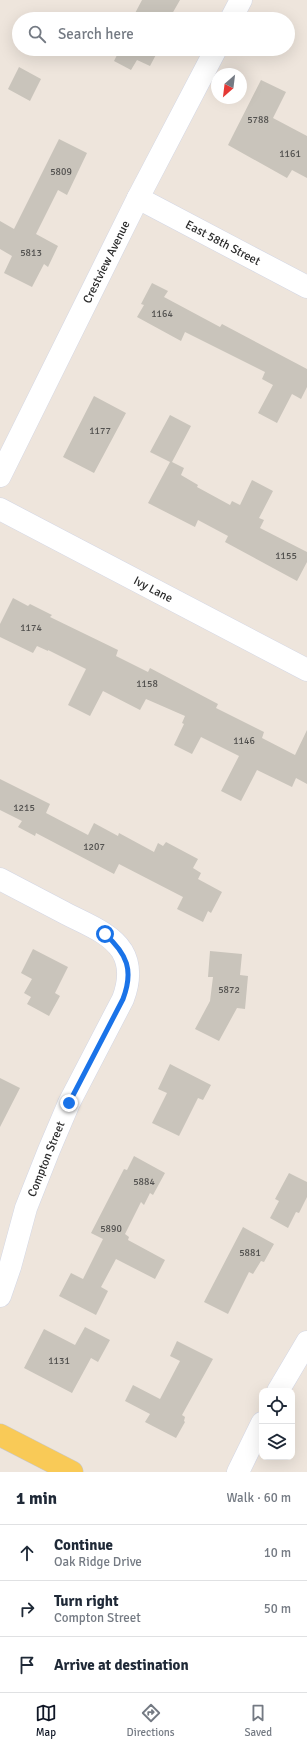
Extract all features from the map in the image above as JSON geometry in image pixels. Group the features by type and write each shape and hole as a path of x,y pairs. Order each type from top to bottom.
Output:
{"main road":[{"path":"0,1435 72,1472"}],"street":[{"path":"235,12 241,0"},
{"name":"Crestview Avenue","path":"0,476 138,198 212,56"},
{"name":"East 58th Street","path":"138,198 307,287"},
{"name":"Ivy Lane","path":"0,509 307,670"},
{"name":"Compton Street","path":"0,879 105,934 121,950 126,962 128,978 125,994 69,1103 26,1208 12,1261 0,1296"},
{"path":"280,1388 307,1342"},
{"path":"238,1472 262,1424"}],"building":[{"path":"142,0 180,0 173,12 136,12"},
{"path":"116,56 155,56 150,66 137,60 131,70 114,61"},
{"path":"19,67 41,79 30,101 8,89"},
{"path":"261,80 286,92 273,118 307,136 307,178 292,170 287,178 228,145"},
{"path":"59,139 87,153 67,195 58,190 36,234 58,246 48,267 44,264 32,287 4,273 12,256 0,249 0,221 14,229"},
{"path":"152,283 168,291 164,297 220,327 222,324 307,369 307,387 301,399 292,394 277,423 258,413 273,385 262,379 265,372 185,332 181,341 137,317 144,305 141,304"},
{"path":"94,396 126,413 94,473 63,457"},
{"path":"170,415 191,426 172,462 184,468 181,475 198,485 197,487 230,505 232,501 240,505 252,480 273,491 259,518 264,520 260,528 307,552 307,562 297,581 225,542 228,536 198,520 195,527 148,503 170,462 150,452"},
{"path":"13,598 28,606 30,604 52,615 50,617 118,650 116,656 148,672 150,668 218,704 216,708 264,732 262,738 295,755 307,730 307,784 296,778 292,787 257,770 241,801 221,791 239,756 201,737 192,754 174,745 184,724 182,723 185,716 146,699 140,710 103,691 90,716 68,705 86,669 48,650 37,646 33,653 0,637 0,624"},
{"path":"0,779 50,804 46,813 88,835 94,823 118,836 119,833 154,852 158,843 163,846 166,842 198,859 193,868 201,873 198,879 222,892 211,913 208,911 203,922 177,909 183,897 119,864 114,874 36,833 35,836 18,827 22,821 0,810"},
{"path":"33,949 68,967 55,993 60,996 49,1016 27,1004 31,997 24,993 32,979 21,973"},
{"path":"210,951 242,954 240,975 248,976 245,1009 237,1008 219,1041 195,1029 210,1001 213,977 208,977"},
{"path":"170,1064 211,1085 203,1100 198,1098 179,1136 152,1123 167,1093 158,1089"},
{"path":"0,1078 20,1088 0,1127"},
{"path":"134,1156 165,1173 153,1195 150,1193 144,1205 141,1202 125,1234 129,1237 128,1240 165,1260 155,1279 116,1259 101,1287 108,1291 96,1315 59,1296 71,1273 83,1279 103,1239 91,1233 124,1169 127,1170"},
{"path":"289,1173 307,1182 307,1197 299,1213 296,1212 288,1228 270,1218 279,1201 275,1199"},
{"path":"243,1227 274,1244 264,1262 261,1261 253,1274 249,1272 228,1314 204,1302"},
{"path":"85,1327 110,1340 98,1362 91,1358 72,1393 24,1368 44,1329 75,1345"},
{"path":"177,1341 213,1359 182,1415 185,1417 185,1422 176,1438 145,1422 150,1414 125,1401 133,1385 160,1399 180,1361 170,1356"}],"route":[{"path":"69,1103 123,999 127,986 128,966 125,958 121,950 105,934"}]}
